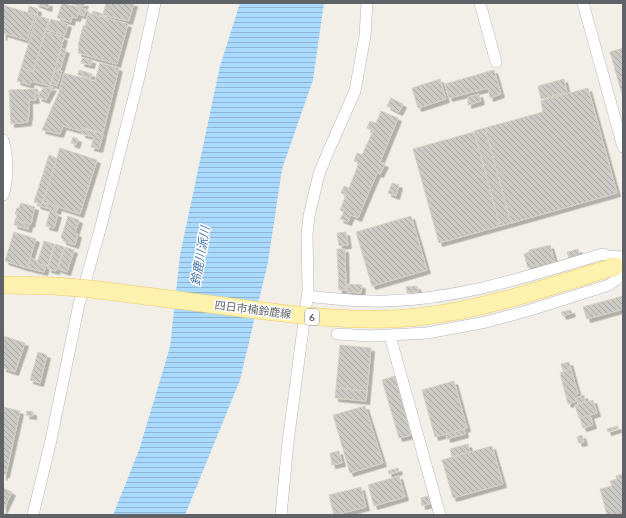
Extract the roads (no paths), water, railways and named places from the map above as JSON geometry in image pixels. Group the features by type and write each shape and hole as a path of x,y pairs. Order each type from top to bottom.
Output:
{"main road":[{"name":"四日市楠鈴鹿線","path":"3,285 55,286 91,289 313,317 371,320 424,316 472,308 621,266"}],"street":[{"path":"33,515 51,440 79,304 101,226 139,77 155,3"},
{"path":"365,36 367,3"},
{"path":"281,515 288,442 307,296 307,234 313,195 328,152 355,91 365,36 373,3"},
{"path":"480,3 496,62"},
{"path":"583,3 623,147"},
{"path":"3,140 6,148 6,187 3,195"},
{"path":"307,296 360,301 392,301 429,298 484,288 603,254 621,266 609,285 527,311 486,322 427,333 390,336 337,334"},
{"path":"390,336 440,515"}],"water":[{"name":"鈴鹿川派川","path":"240,3 324,3 313,80 282,169 268,262 240,380 185,515 113,515 139,450 170,347 180,255 220,66"}]}
